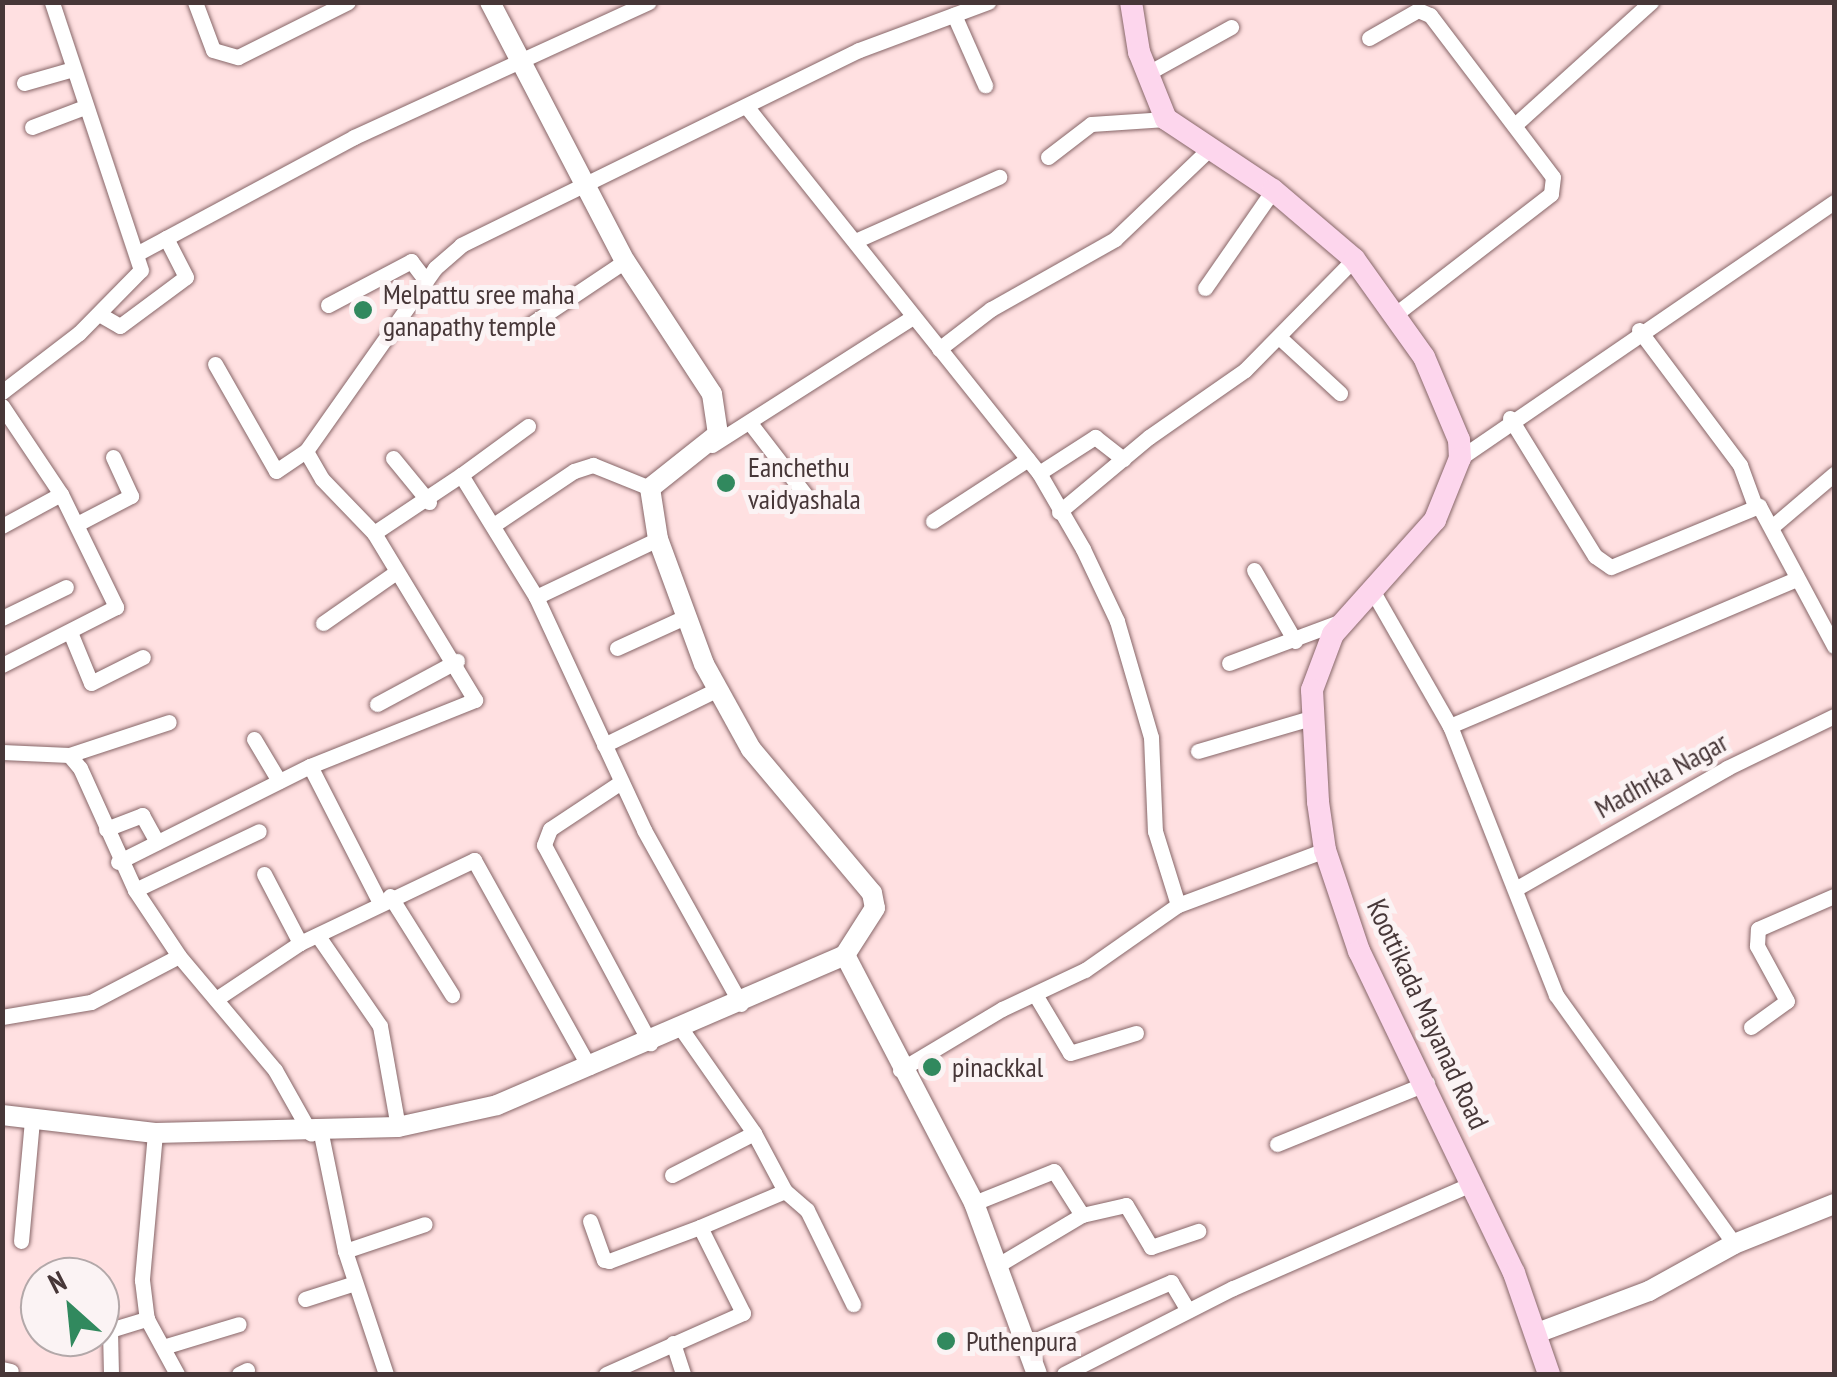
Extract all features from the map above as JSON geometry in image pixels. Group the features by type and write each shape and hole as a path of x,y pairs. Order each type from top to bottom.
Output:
{"main road":[{"path":"1131,2 1148,73 1166,120 1207,151 1274,190 1354,259 1444,399 1460,458"},
{"name":"Koottikada Mayanad Road","path":"1460,458 1435,520 1333,634 1312,690 1311,718 1325,850 1360,951 1473,1183 1538,1333 1549,1374"}],"street":[{"path":"2,392 99,314 141,270 52,2"},
{"path":"195,2 213,50 238,57 348,2"},
{"path":"490,2 625,260 712,394 718,434 706,449"},
{"path":"138,254 354,137 522,66 649,2"},
{"path":"215,364 276,470 306,451 426,282 461,246 589,187 859,50 988,2"},
{"path":"1517,123 1651,2"},
{"path":"1368,38 1424,10 1517,123 1553,177 1551,194 1393,316"},
{"path":"954,15 985,84"},
{"path":"1148,73 1231,28"},
{"path":"24,83 73,69"},
{"path":"746,106 1039,474 1117,621 1151,737 1155,830 1178,905"},
{"path":"32,127 85,107"},
{"path":"1048,157 1091,124 1166,120"},
{"path":"940,349 991,310 1115,239 1207,151"},
{"path":"855,241 999,178"},
{"path":"1205,288 1274,190"},
{"path":"1460,458 1510,418 1834,202"},
{"path":"99,314 120,326 186,276 166,238"},
{"path":"1059,512 1246,370 1354,259"},
{"path":"532,324 625,260"},
{"path":"328,306 411,261 426,282"},
{"path":"650,488 911,318"},
{"path":"1640,330 1740,465 1754,503 1774,525 1797,579 1834,646"},
{"path":"1279,337 1340,393"},
{"path":"2,406 61,494 116,606 2,665"},
{"path":"1510,418 1595,556 1611,567 1662,550 1754,503"},
{"path":"750,423 810,501"},
{"path":"374,533 429,502 528,426"},
{"path":"1039,474 1095,437 1123,460"},
{"path":"118,862 310,766 465,709 475,692 374,533 322,479 306,451"},
{"path":"78,524 131,496 112,456"},
{"path":"394,458 429,502"},
{"path":"933,521 1028,459"},
{"path":"495,524 594,465 650,488"},
{"path":"1774,525 1834,474"},
{"path":"461,475 495,524 536,597 621,782 740,1004"},
{"path":"2,1116 155,1132 316,1134 398,1127 497,1106 682,1030 845,955 875,908 872,893 752,749 718,690 685,617 658,538 650,488"},
{"path":"2,526 61,494"},
{"path":"536,597 658,538"},
{"path":"1254,570 1295,641"},
{"path":"323,623 396,572"},
{"path":"1450,726 1797,579"},
{"path":"2,618 66,587"},
{"path":"1372,590 1450,726 1518,888 1556,996 1734,1244"},
{"path":"617,648 685,617"},
{"path":"1229,663 1346,620"},
{"path":"70,632 91,683 143,657"},
{"path":"377,704 457,662"},
{"path":"604,745 718,690"},
{"name":"Madhrka Nagar","path":"1518,888 1726,768 1834,716"},
{"path":"1198,751 1311,718"},
{"path":"4,756 69,754 169,722"},
{"path":"254,740 280,781"},
{"path":"69,754 88,779 118,862 135,890 179,956 275,1070 316,1134 345,1251 386,1374"},
{"path":"310,766 385,899 452,995"},
{"path":"621,782 550,830 544,845 650,1043"},
{"path":"106,829 142,815 157,842"},
{"path":"135,890 259,831"},
{"path":"900,1070 1085,970 1178,905 1325,850"},
{"path":"216,1000 300,943 385,899 474,860 589,1067"},
{"path":"264,874 300,943"},
{"path":"1751,1026 1788,1001 1757,946 1758,929 1834,896"},
{"path":"318,936 380,1026 398,1127"},
{"path":"845,955 900,1070 974,1203 1038,1374"},
{"path":"2,1017 91,1002 179,956"},
{"path":"1036,996 1070,1053 1136,1033"},
{"path":"682,1030 754,1133 785,1191 807,1210 853,1304"},
{"path":"1278,1144 1427,1083"},
{"path":"21,1241 32,1120"},
{"path":"155,1132 142,1280 147,1319 177,1374"},
{"path":"672,1175 754,1133"},
{"path":"974,1203 1054,1170 1082,1215"},
{"path":"1064,1374 1188,1310 1473,1183"},
{"path":"590,1221 604,1260 700,1227 785,1191"},
{"path":"1538,1333 1650,1292 1734,1244 1834,1204"},
{"path":"998,1265 1082,1215 1126,1205 1151,1248 1198,1231"},
{"path":"345,1251 425,1224"},
{"path":"606,1374 743,1313 700,1227"},
{"path":"305,1299 355,1282"},
{"path":"1027,1344 1172,1282 1188,1310"},
{"path":"110,1374 110,1330 147,1319"},
{"path":"163,1347 239,1324"},
{"path":"674,1343 683,1374"}],"place":[{"name":"Melpattu sree maha ganapathy temple","path":"363,310"},
{"name":"Eanchethu vaidyashala","path":"726,483"},
{"name":"pinackkal","path":"932,1067"},
{"name":"Puthenpura","path":"946,1341"}]}
